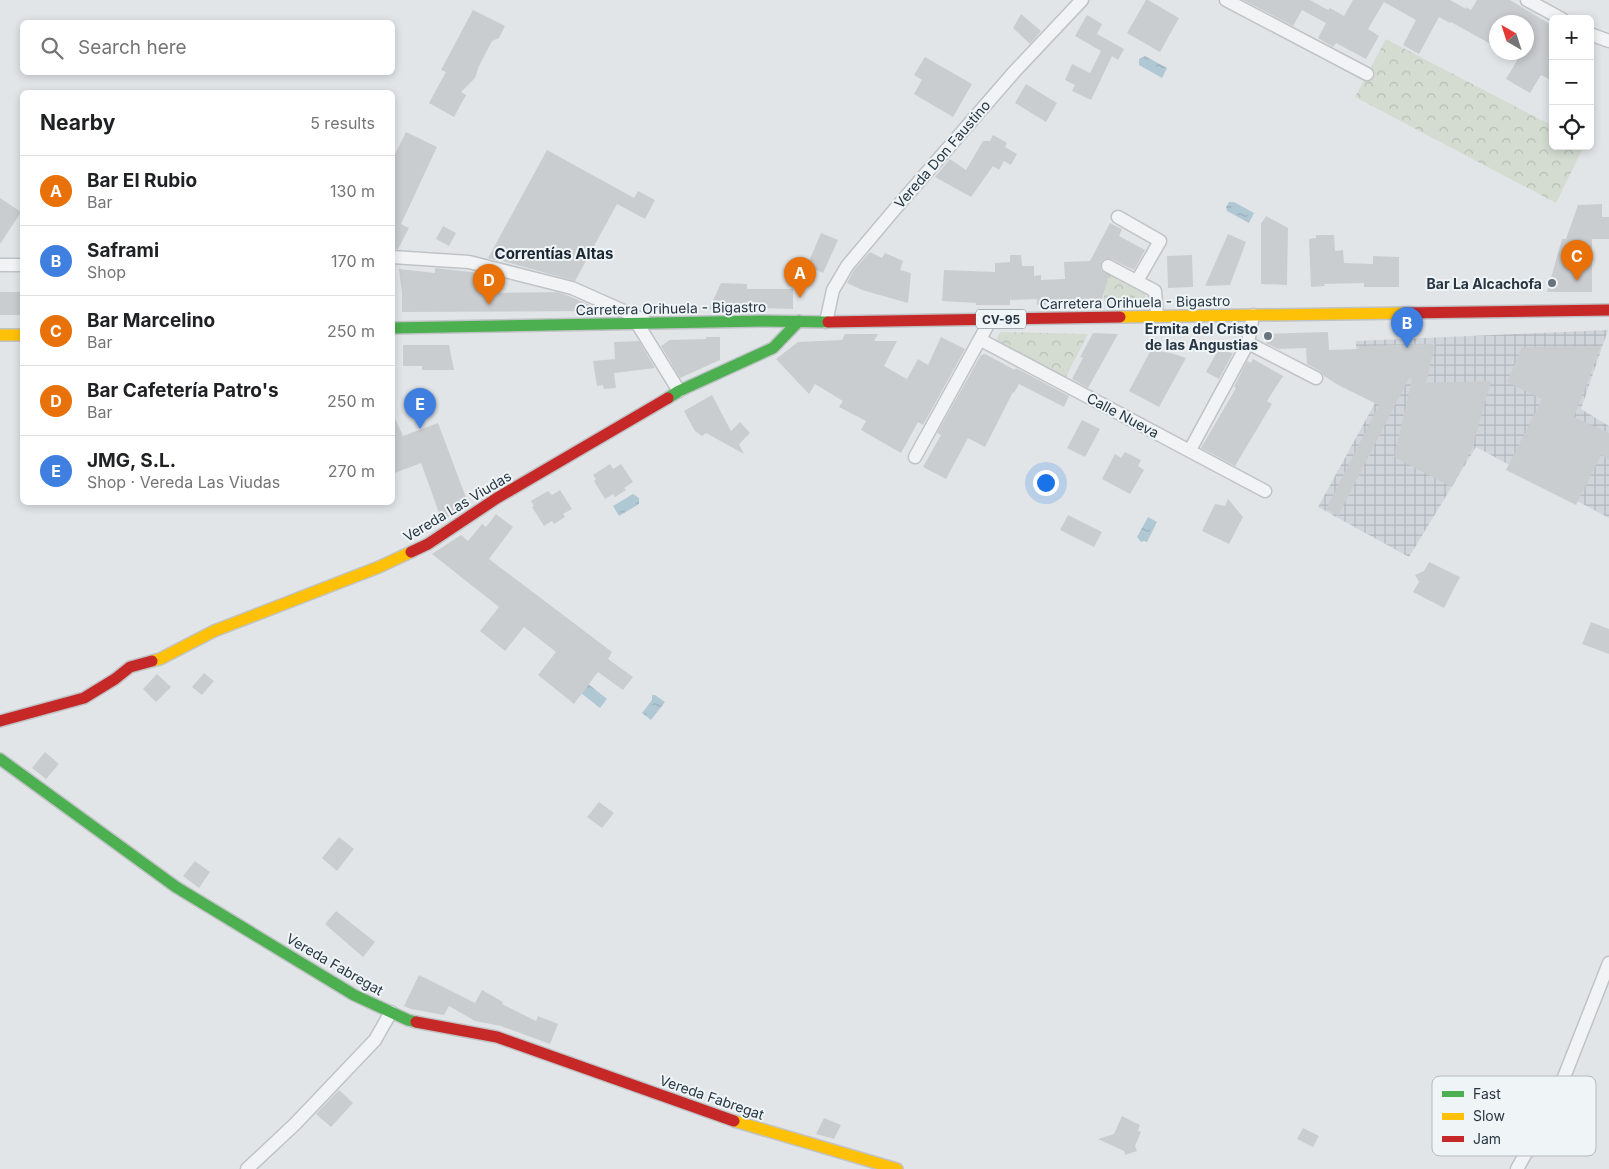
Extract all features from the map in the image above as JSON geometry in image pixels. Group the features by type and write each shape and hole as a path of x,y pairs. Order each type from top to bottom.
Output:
{"street":[{"name":"Vereda Don Faustino","path":"826,322 833,290 847,266 1016,71 1082,0"},
{"path":"1226,0 1367,74"},
{"path":"1527,0 1555,15"},
{"path":"1594,35 1609,41"},
{"path":"1118,217 1160,242 1137,281"},
{"path":"395,257 470,262 572,288 651,323"},
{"path":"0,265 20,265"},
{"path":"1108,266 1155,291 1157,316"},
{"name":"Carretera Orihuela - Bigastro","path":"395,328 1609,310"},
{"path":"1190,450 1248,343 1253,315"},
{"path":"915,457 991,319"},
{"name":"Vereda Las Viudas","path":"0,721 84,698 115,679 130,667 160,659 214,631 379,567 428,544 497,498 679,391 772,348 799,321"},
{"path":"637,323 679,391"},
{"path":"0,335 20,335"},
{"name":"Calle Nueva","path":"980,340 1190,450 1265,492"},
{"path":"1248,343 1316,378"},
{"name":"Vereda Fabregat","path":"0,758 176,886 354,995 390,1012 408,1020 497,1036 755,1128 897,1169"},
{"path":"1565,1076 1609,963"},
{"path":"247,1169 294,1124 375,1040 390,1012"},
{"path":"1518,1169 1525,1156"}],"shaded area":[{"path":"1608,330 1581,409 1609,426 1609,518 1476,447 1409,557 1318,507 1375,403 1356,393 1356,341"}],"green space":[{"path":"1386,39 1549,124 1549,150 1582,150 1556,203 1355,97"},
{"path":"1103,269 1145,289 1146,303 1104,302"},
{"path":"1000,332 1088,334 1066,377 995,343"}],"water":[{"path":"1145,56 1167,68 1162,78 1139,65 1139,59"},
{"path":"1229,202 1234,202 1254,213 1249,223 1227,211 1226,207"},
{"path":"633,494 639,498 639,504 619,516 613,506"},
{"path":"1148,517 1157,522 1147,542 1141,542 1137,537"},
{"path":"587,683 607,699 600,708 581,693"},
{"path":"652,695 665,702 651,720 642,713 652,700"}],"building":[{"path":"1146,0 1179,18 1160,52 1127,33"},
{"path":"1243,0 1310,0 1344,16 1353,0 1450,0 1471,10 1477,0 1510,0 1549,24 1549,79 1541,75 1530,93 1506,79 1517,60 1534,60 1534,15 1489,15 1489,43 1439,17 1419,54 1403,45 1416,20 1384,2 1368,29 1379,36 1366,59 1336,43 1333,47 1318,38 1326,23 1302,10 1293,26"},
{"path":"473,10 505,26 499,38 492,41 475,78 461,92 466,95 454,117 429,103 446,72 441,70"},
{"path":"1021,14 1041,31 1030,44 1013,28"},
{"path":"1087,15 1102,24 1097,34 1124,49 1118,60 1112,56 1091,100 1072,91 1075,85 1065,80 1072,64 1090,73 1101,51 1075,36"},
{"path":"925,57 972,84 953,117 914,94 922,80 914,75"},
{"path":"1026,84 1057,103 1046,122 1015,103"},
{"path":"406,132 437,147 401,224 409,228 398,249 395,249 395,154"},
{"path":"993,135 1007,143 1005,147 1017,154 1011,165 1004,161 999,170 993,166 971,197 935,177 950,159 966,170 983,141 990,141"},
{"path":"547,150 634,198 638,191 655,200 645,219 617,204 575,281 488,258"},
{"path":"0,198 20,211 20,214 0,244"},
{"path":"1602,204 1602,217 1609,217 1609,239 1592,239 1592,292 1547,292 1562,239 1566,239 1578,205"},
{"path":"1266,216 1288,228 1287,285 1261,284 1261,224"},
{"path":"1110,223 1122,229 1119,236 1145,250 1134,270 1111,259 1104,259 1101,262 1101,270 1109,276 1101,302 1037,305 1037,299 1010,300 1010,305 976,305 976,303 942,301 944,270 995,272 995,263 1010,262 1010,255 1021,255 1022,266 1034,266 1034,276 1041,275 1041,280 1065,279 1064,262 1090,261"},
{"path":"443,226 456,233 449,246 436,239"},
{"path":"821,233 838,240 823,273 807,266"},
{"path":"1228,234 1246,242 1230,285 1205,286"},
{"path":"1316,235 1334,235 1335,251 1343,250 1344,263 1373,264 1373,256 1399,257 1399,287 1364,287 1364,283 1324,284 1325,286 1311,287 1309,239 1316,238"},
{"path":"870,252 882,258 885,253 903,261 900,270 911,273 908,303 862,290 847,283 854,270"},
{"path":"1192,255 1193,287 1168,288 1167,256"},
{"path":"435,268 480,273 499,278 500,293 557,292 603,311 402,312 399,269 435,273"},
{"path":"721,283 747,284 747,289 793,289 793,309 734,307 734,309 709,309"},
{"path":"0,292 20,292 20,315 0,315"},
{"path":"1328,332 1329,350 1359,349 1359,346 1435,344 1426,383 1491,381 1471,452 1452,487 1394,457 1412,379 1409,378 1338,516 1326,509 1379,405 1338,385 1307,364 1306,348 1278,349 1266,343 1266,334"},
{"path":"1093,333 1118,334 1088,388 1072,379 1083,358 1080,357"},
{"path":"845,334 878,334 874,341 897,341 884,366 907,379 918,359 928,365 941,337 965,349 923,425 918,422 901,453 861,430 866,421 839,407 843,401 815,384 809,394 776,359 798,342 842,340"},
{"path":"706,337 720,337 720,360 680,378 661,346 670,340 706,339"},
{"path":"639,341 655,368 614,373 616,388 604,389 603,385 597,386 593,361 615,359 614,342"},
{"path":"403,345 449,345 454,370 422,370 422,366 403,366"},
{"path":"1601,346 1574,417 1609,433 1609,460 1601,455 1576,505 1506,470 1542,399 1507,382 1522,347"},
{"path":"1151,350 1171,353 1186,358 1159,407 1129,391"},
{"path":"1218,350 1233,353 1219,379 1206,372"},
{"path":"985,354 1069,396 1064,407 1019,384 985,447 968,438 946,479 923,467 941,435 937,433 981,355"},
{"path":"1253,359 1283,376 1267,401 1272,404 1235,466 1201,448 1236,388 1234,387 1247,361 1251,363"},
{"path":"712,395 731,431 740,422 750,433 739,444 744,454 706,433 702,436 695,431 684,411"},
{"path":"395,419 403,436 438,423 468,503 442,521 421,463 395,473"},
{"path":"1082,420 1100,429 1085,457 1067,448"},
{"path":"1125,452 1141,460 1138,466 1144,470 1130,494 1102,479 1115,454 1121,458"},
{"path":"610,464 613,469 621,464 633,482 624,488 626,490 615,497 613,494 605,499 594,481 596,479 593,475"},
{"path":"560,490 572,509 563,514 565,517 554,524 552,521 544,526 532,507 534,506 531,501 548,491 552,495"},
{"path":"1228,499 1243,517 1229,544 1202,531 1215,504 1225,506"},
{"path":"496,514 513,527 489,559 612,652 608,659 633,677 623,690 598,672 574,704 538,675 556,652 524,627 505,651 480,631 499,607 432,554 461,535 468,541 482,524 486,527"},
{"path":"1068,515 1102,532 1094,547 1060,530"},
{"path":"1429,562 1460,577 1444,608 1413,592 1419,582 1415,575 1424,571"},
{"path":"1591,622 1609,629 1609,654 1582,644"},
{"path":"204,673 214,681 202,695 192,687"},
{"path":"157,674 171,687 156,702 143,689"},
{"path":"45,752 59,764 46,779 32,768"},
{"path":"599,802 614,813 602,828 587,817"},
{"path":"339,837 354,849 337,871 322,858"},
{"path":"195,861 210,872 199,888 183,876"},
{"path":"336,911 375,942 363,957 325,924"},
{"path":"419,975 475,1003 482,990 503,1002 502,1004 536,1021 538,1016 558,1024 550,1044 501,1026 475,1021 449,1006 444,1015 404,1006"},
{"path":"339,1090 353,1103 331,1127 316,1114"},
{"path":"1122,1116 1140,1125 1138,1131 1141,1132 1135,1146 1137,1151 1125,1155 1124,1151 1098,1139 1114,1134"},
{"path":"824,1118 841,1125 834,1139 816,1134"},
{"path":"1303,1128 1319,1136 1313,1147 1297,1139"}],"traffic: fast":[{"path":"395,328 763,321 828,322"},
{"path":"668,398 679,391 773,348 799,321"},
{"path":"0,759 176,887 354,995 416,1022"}],"traffic: slow":[{"path":"1120,317 1405,313"},
{"path":"0,335 20,335"},
{"path":"152,661 160,659 214,631 379,567 411,552"},
{"path":"734,1121 897,1169"}],"traffic: jam":[{"path":"1405,313 1609,310"},
{"path":"828,322 1120,317"},
{"path":"411,552 428,544 497,498 668,398"},
{"path":"0,721 84,698 115,679 130,667 152,661"},
{"path":"416,1022 497,1037 734,1121"}],"place":[{"name":"Bar Marcelino","path":"1577,281"},
{"name":"Bar La Alcachofa","path":"1552,283"},
{"name":"Bar El Rubio","path":"800,298"},
{"name":"Bar Cafetería Patro's","path":"489,305"},
{"name":"Ermita del Cristo de las Angustias","path":"1268,336"},
{"name":"Saframi","path":"1407,348"},
{"name":"JMG, S.L.","path":"420,429"}],"district":[{"name":"Correntías Altas","path":"554,253"}]}
